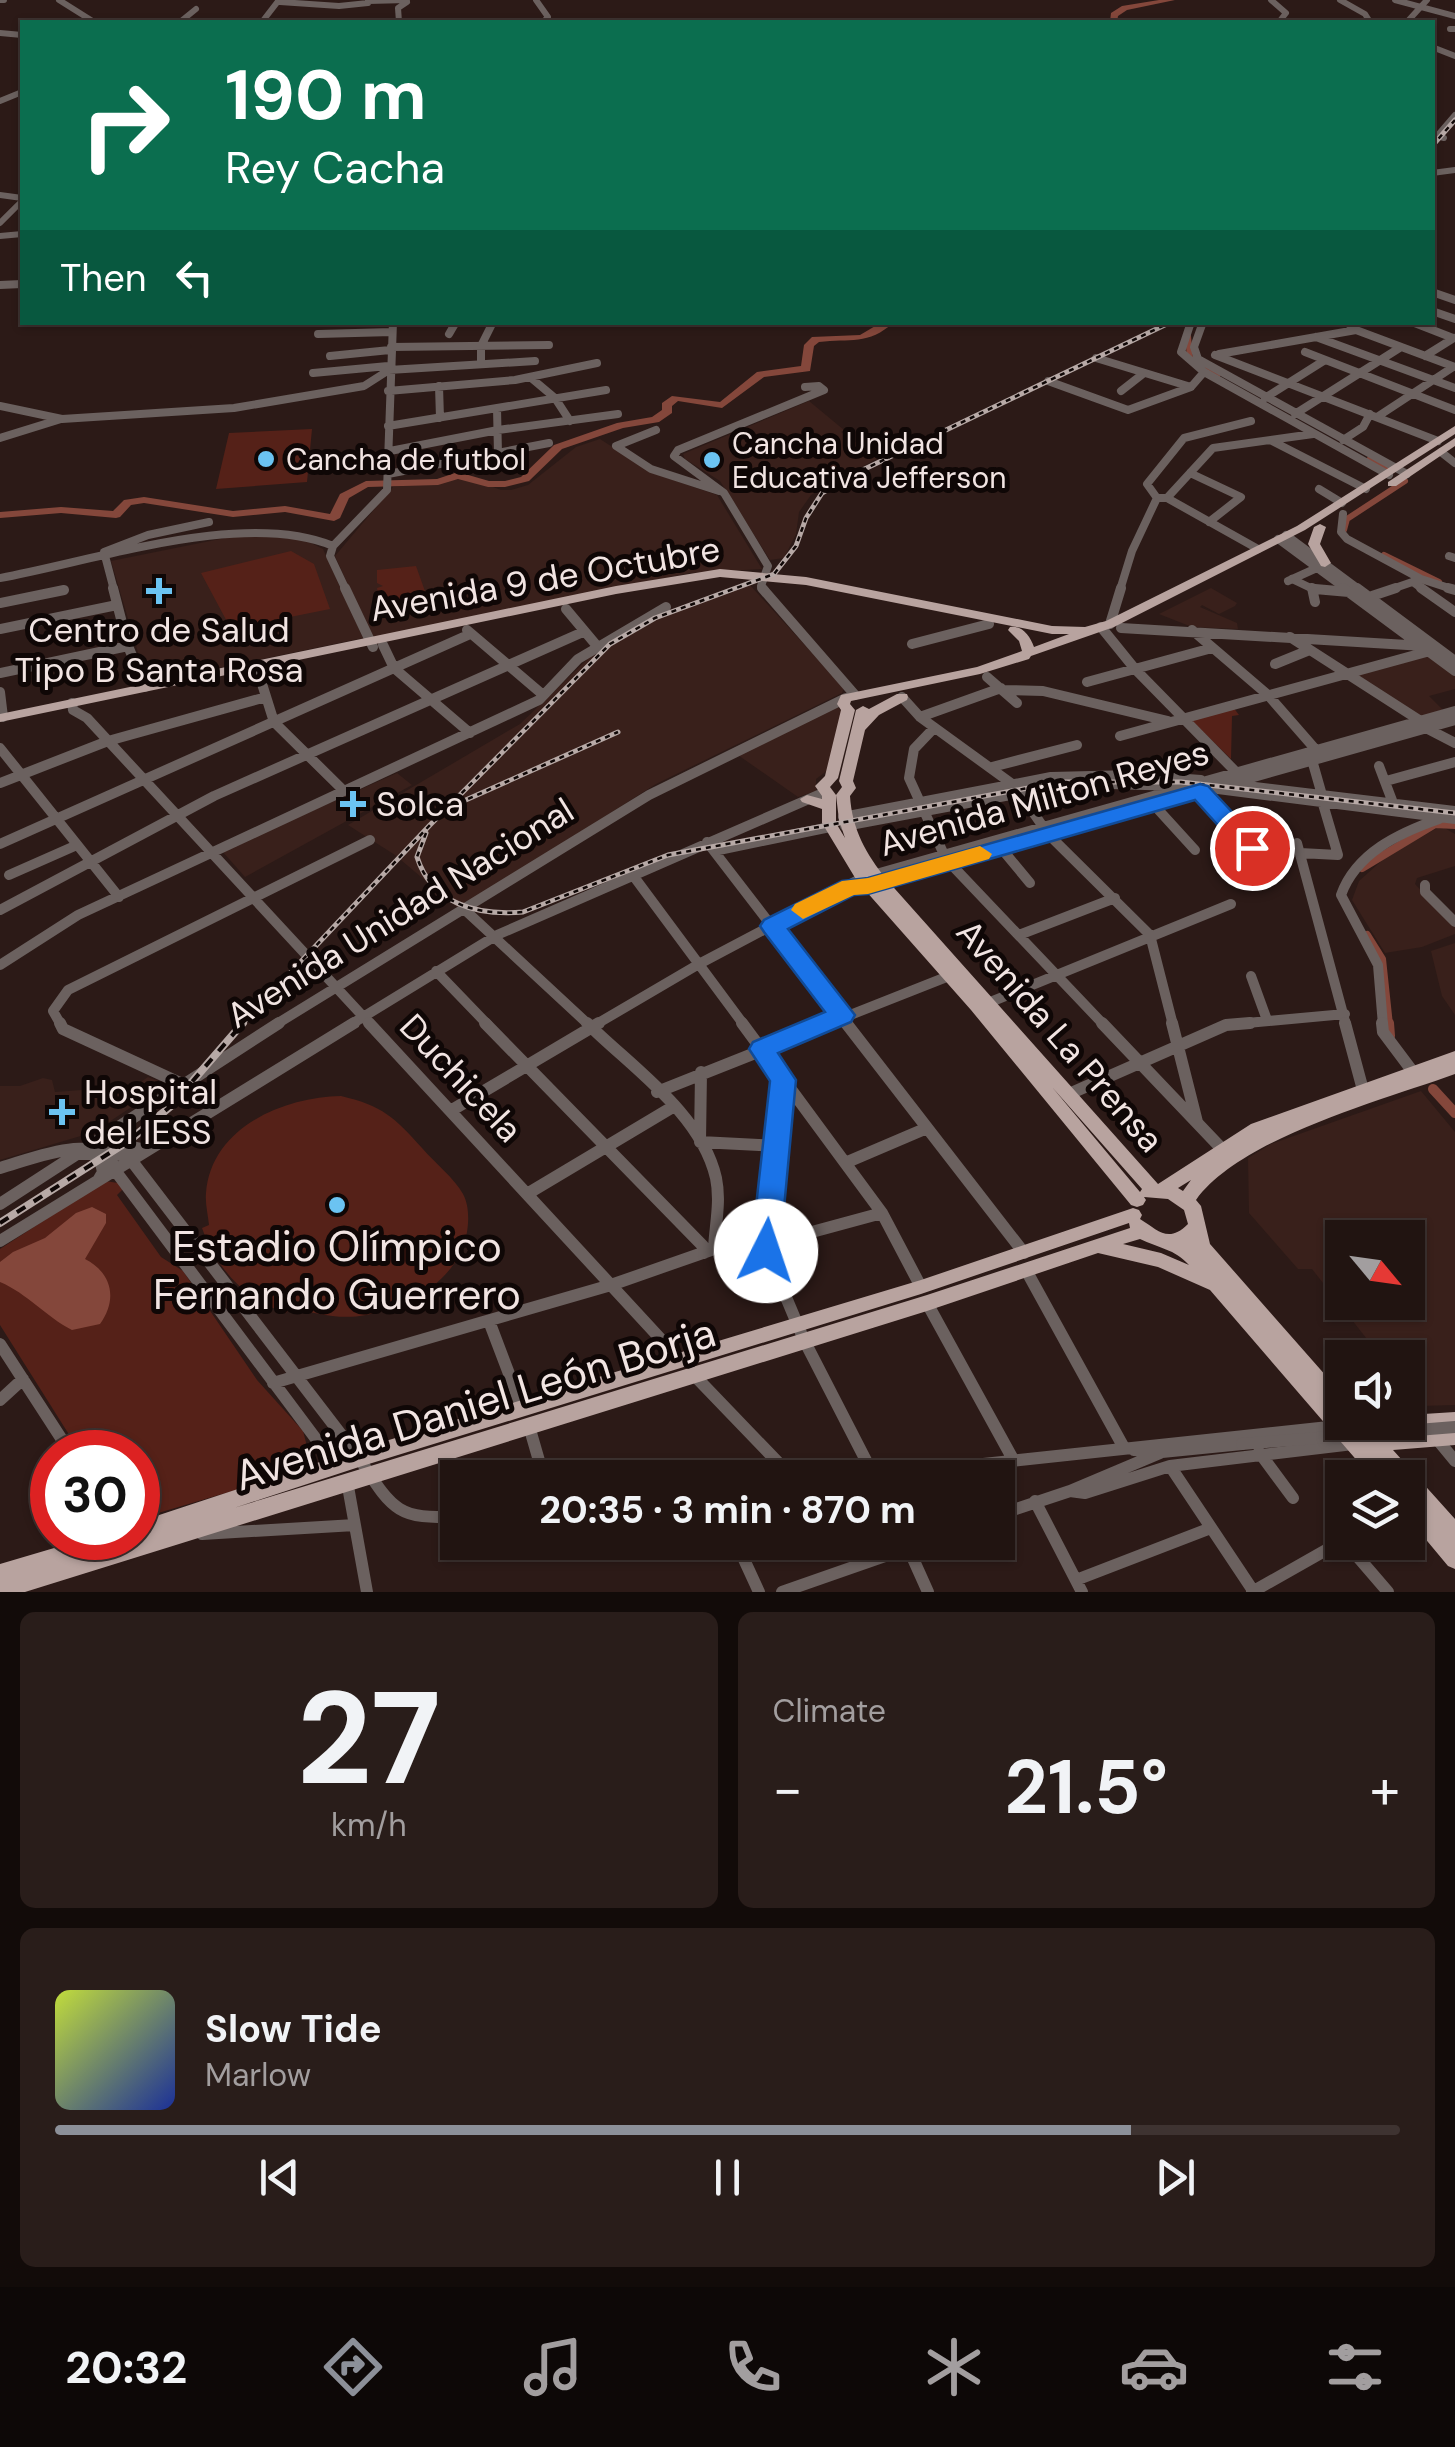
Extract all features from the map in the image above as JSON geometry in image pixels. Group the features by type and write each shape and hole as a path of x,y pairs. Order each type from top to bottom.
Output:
{"main road":[{"path":"856,701 1025,656 1110,628 1287,540 1439,446 1455,429"},
{"path":"1439,446 1455,442"},
{"path":"856,701 902,697 986,676 1090,641 1258,549 1320,527 1366,489 1398,473"},
{"path":"1320,527 1314,544 1322,565"},
{"name":"Avenida 9 de Octubre","path":"1,720 73,706 91,708 706,574 759,578 1052,630 1110,628"},
{"name":"Avenida 9 de Octubre","path":"91,708 144,687 375,644 467,632 705,582 759,578 1014,630 1090,641"},
{"path":"1014,630 1026,638 1029,649 1025,656"},
{"path":"834,791 854,736 866,718 902,697"},
{"path":"854,736 856,701"},
{"path":"839,823 834,791 856,701"},
{"path":"807,800 834,791"},
{"name":"Avenida La Prensa","path":"839,823 867,881 1128,1184 1137,1216"},
{"name":"Avenida La Prensa","path":"867,881 988,1003 1158,1191 1186,1200"},
{"path":"1325,1397 1190,1254 1137,1216 1158,1191 1258,1129 1455,1057"},
{"path":"1325,1393 1202,1248 1195,1228 1196,1214 1186,1200 1196,1183 1266,1138 1455,1068"},
{"name":"Avenida Daniel León Borja","path":"1025,1262 1096,1246 1137,1216"},
{"name":"Avenida Daniel León Borja","path":"525,1417 680,1360 801,1331 1025,1262 1137,1216"},
{"path":"1172,1242 1186,1238 1195,1228"},
{"path":"1096,1246 1161,1260 1222,1291"},
{"name":"Avenida Daniel León Borja","path":"0,1590 176,1536 365,1466 525,1417 694,1375 801,1331"},
{"path":"1425,1425 1455,1424"},
{"path":"1366,1440 1384,1460"},
{"path":"1402,1460 1410,1440"},
{"name":"Avenida Daniel León Borja","path":"160,1525 343,1474"},
{"path":"1425,1504 1455,1534"},
{"path":"1425,1513 1455,1559"},
{"path":"0,1574 46,1560"}],"street":[{"path":"59,0 91,20"},
{"path":"264,20 280,1 350,6 410,0"},
{"path":"399,20 400,6 410,0"},
{"path":"536,0 548,17 545,20"},
{"path":"1271,0 1286,13 1280,20"},
{"path":"1340,0 1369,20"},
{"path":"1395,0 1455,16"},
{"path":"1408,20 1427,0"},
{"path":"1436,22 1445,14"},
{"path":"1438,139 1455,115"},
{"path":"1438,139 1455,126"},
{"path":"0,223 20,202"},
{"path":"449,334 454,325"},
{"path":"481,364 481,346 492,325"},
{"path":"1190,325 1181,352 1203,368 1314,434 1398,473"},
{"path":"1202,325 1194,353 1203,368 1295,414 1398,473"},
{"path":"1350,325 1454,367"},
{"path":"1420,325 1454,337"},
{"path":"318,334 393,326 388,482"},
{"path":"1048,380 1128,410 1191,387 1215,354 1356,330"},
{"path":"1315,336 1455,388"},
{"path":"1425,356 1454,337"},
{"path":"330,356 390,349 549,344"},
{"path":"1295,414 1401,347"},
{"path":"1304,352 1455,410"},
{"path":"1215,354 1374,416 1439,446 1454,461"},
{"path":"1096,358 1191,387"},
{"path":"1265,398 1325,360"},
{"path":"312,373 535,361"},
{"path":"388,391 530,377 597,363"},
{"path":"1342,440 1454,367"},
{"path":"0,406 62,418 234,408 364,386 389,368"},
{"path":"1121,391 1144,373"},
{"path":"530,377 555,398 570,421"},
{"path":"439,386 440,418"},
{"path":"805,387 818,386 824,390 678,450 674,456 679,464 718,485 724,493 768,566 759,578 760,586 856,701"},
{"path":"388,426 606,390"},
{"path":"497,408 498,454"},
{"path":"390,452 498,430 618,414"},
{"path":"0,438 62,418"},
{"path":"1251,421 1184,438 1149,478 1148,490 1258,549"},
{"path":"1218,427 1243,444"},
{"path":"656,430 616,446 654,471 724,493"},
{"path":"1236,772 1135,669 1110,628 1132,551 1162,498 1210,449 1314,434"},
{"path":"1271,440 1366,489"},
{"path":"470,733 394,668 375,644 330,556 333,546 388,482 549,443"},
{"path":"1190,473 1241,497 1210,522"},
{"path":"1319,489 1342,508 1342,536 1417,581 1455,612"},
{"path":"144,687 128,646 104,552 110,547 209,522"},
{"path":"0,578 250,530 302,533 323,538 333,546"},
{"path":"1287,540 1372,596 1455,671"},
{"path":"1322,565 1289,580 1315,589 1352,592"},
{"path":"1322,565 1430,649 1455,661"},
{"path":"1372,596 1417,581 1455,590"},
{"path":"1315,589 1315,602"},
{"path":"0,603 64,590"},
{"path":"0,629 117,605"},
{"path":"2,960 118,897 539,700 597,646 630,623 666,607"},
{"path":"566,609 597,646"},
{"path":"912,644 989,624"},
{"path":"1110,628 1289,636 1430,649 1455,647"},
{"path":"1192,630 1268,695 1314,755 1338,855 1299,848 1364,1090"},
{"path":"1,842 467,632 542,694"},
{"path":"0,910 88,858 178,814 583,632"},
{"path":"1289,636 1455,743"},
{"path":"0,672 128,646"},
{"path":"1087,682 1212,648"},
{"path":"1120,736 1430,649"},
{"path":"1274,664 1308,650"},
{"path":"258,671 274,722 344,792"},
{"path":"986,676 1017,703"},
{"path":"920,717 1002,689 1043,692 1141,712 1169,722"},
{"path":"0,692 1,720"},
{"path":"0,783 108,741 266,697"},
{"path":"902,697 920,717 1015,787 1045,831 1150,935 1198,1125"},
{"name":"Avenida Unidad Nacional","path":"0,1204 182,1084 649,795 856,701"},
{"name":"Duchicela","path":"73,706 91,708 108,741 776,1460"},
{"name":"Avenida Milton Reyes","path":"1228,783 1455,711"},
{"name":"Avenida Milton Reyes","path":"1422,724 1455,720"},
{"path":"934,728 914,747 907,765 946,859 1222,1149"},
{"path":"992,767 1077,745"},
{"path":"0,748 118,897"},
{"name":"Avenida Milton Reyes","path":"946,859 1002,848 1045,831 1154,805 1236,772 1314,755"},
{"path":"1386,781 1455,762"},
{"path":"1379,766 1393,804"},
{"path":"1123,1446 1025,1262 711,846 1085,774 1393,804 1452,816"},
{"path":"1015,787 1130,782 1201,787 1228,783 1452,816"},
{"path":"1201,787 1252,848"},
{"name":"Avenida Milton Reyes","path":"452,1110 699,964 867,881 1201,787"},
{"name":"Avenida Unidad Nacional","path":"0,1241 497,936 632,874 711,846 807,800"},
{"path":"1154,805 1195,850"},
{"path":"1413,1072 1383,1032 1378,965 1340,895 1351,869 1383,847 1452,816"},
{"path":"182,1084 64,1029 52,1012 68,990 370,840"},
{"path":"9,875 77,845"},
{"path":"1002,848 1030,882"},
{"path":"632,874 882,1213 1013,1460"},
{"path":"1426,885 1425,892 1455,922"},
{"path":"1020,936 1114,898"},
{"path":"988,1003 1231,904"},
{"path":"465,910 497,936 657,1092 700,1142 715,1173 718,1200 709,1251"},
{"path":"436,971 604,1148 709,1251"},
{"path":"657,1092 842,1015 949,976"},
{"path":"1250,976 1268,1020"},
{"path":"1069,1094 1226,1025 1345,1014"},
{"path":"700,1142 702,1072"},
{"path":"783,1080 764,1245 801,1331 866,1460"},
{"path":"527,1194 671,1108"},
{"path":"130,1118 121,1127 118,1142 133,1150 148,1150"},
{"path":"130,1118 112,1134 107,1148 114,1169 343,1474 368,1592"},
{"path":"845,1164 927,1128"},
{"path":"700,1142 776,1146"},
{"path":"0,1168 87,1146 107,1148 130,1160 365,1466 391,1509 402,1516 440,1516"},
{"path":"73,1155 92,1154 100,1159 103,1172 98,1180"},
{"path":"274,1383 611,1286 709,1251 764,1245 882,1213"},
{"path":"489,1321 538,1460"},
{"path":"0,1344 56,1430"},
{"path":"0,1400 23,1379"},
{"path":"1015,1509 1138,1464 1455,1424"},
{"path":"1015,1461 1123,1446 1325,1430"},
{"path":"1038,1456 1166,1459 1259,1452 1325,1436"},
{"path":"1445,1436 1455,1460"},
{"path":"1259,1452 1293,1498"},
{"path":"1070,1491 1085,1493 1166,1459"},
{"path":"1166,1459 1253,1592 1325,1552"},
{"path":"1035,1501 1079,1586 1211,1528"},
{"path":"176,1536 356,1525"},
{"path":"744,1560 759,1592"},
{"path":"782,1592 869,1560"},
{"path":"913,1560 928,1592"},
{"path":"1360,1560 1388,1592"}],"shaded area":[{"path":"809,401 844,430 841,432 878,458 811,495 799,512 796,534 784,558 770,560 720,481 683,454"},
{"name":"Cancha de futbol","path":"312,429 307,482 216,489 229,433"},
{"path":"600,439 653,473 717,495 762,569 690,573 372,638 335,556 393,487 469,478 511,490 528,485 576,447"},
{"path":"270,533 303,539 323,549 363,638 147,683 111,561 235,536"},
{"path":"291,551 314,564 330,609 231,629 201,573"},
{"path":"416,566 431,608 380,619 379,605 384,603 379,600 377,588 383,586 377,583 377,570"},
{"path":"748,583 844,688 842,693 656,784 459,909 395,855 348,825 520,724 601,646 651,617"},
{"path":"1211,588 1237,603 1219,614 1200,607 1237,623 1238,629 1192,627 1159,614"},
{"path":"1427,654 1455,676 1455,689 1429,696 1443,710 1418,717 1352,674"},
{"path":"836,705 842,712 828,770 816,779 816,791 798,797 735,753"},
{"path":"1233,707 1239,715 1232,716 1231,759 1190,719"},
{"path":"397,773 412,785 245,877 222,851"},
{"path":"1441,826 1455,834 1455,866 1417,878 1415,884 1455,926 1455,934 1422,947 1385,953 1352,900 1359,881 1387,856"},
{"path":"1455,943 1455,1015 1442,996 1431,951"},
{"name":"Hospital del IESS","path":"148,1077 166,1084 94,1132 0,1160 0,1086 20,1086 43,1078 52,1080 55,1092 135,1086"},
{"path":"1421,1091 1455,1132 1455,1405 1425,1406 1425,1340 1368,1340 1352,1320 1425,1320 1425,1220 1325,1220 1325,1286 1312,1269 1298,1269 1249,1213 1248,1158 1271,1144"},
{"name":"Estadio Olímpico Fernando Guerrero","path":"341,1096 387,1114 450,1176 466,1203 467,1232 454,1264 415,1298 357,1316 328,1316 291,1307 286,1313 245,1291 224,1269 208,1243 202,1228 209,1225 206,1197 211,1170 221,1150 254,1120 297,1102"},
{"path":"105,1181 118,1183 123,1189 117,1195 161,1257 183,1271 257,1380 303,1431 309,1454 297,1472 160,1512 160,1430 66,1430 0,1325 0,1249"},
{"path":"92,1207 106,1214 106,1223 85,1259 106,1279 109,1305 100,1324 72,1330 0,1282 0,1262 45,1238 76,1213"}],"waterway":[{"path":"1114,20 1114,15 1125,8 1171,0"},
{"path":"0,515 61,510 116,515 128,502 144,500 233,514 285,509 334,518 344,496 366,484 438,482 458,475 488,484 505,484 525,479 558,447 621,425 655,420 668,411 666,405 676,398 722,405 761,374 806,369 809,345 816,339 861,338 885,325"},
{"path":"1188,336 1190,358 1217,376"},
{"path":"1369,460 1386,469"},
{"path":"1344,530 1347,519 1405,481"},
{"path":"1384,555 1439,582"},
{"path":"1362,868 1435,824 1455,825"},
{"path":"1367,935 1382,959 1389,1025"},
{"path":"1389,1023 1390,1036"},
{"path":"1433,1089 1455,1113"}],"railway":[{"path":"1435,143 1455,120"},
{"path":"241,1025 430,825 610,644 655,618 774,574 796,546 806,518 822,493 850,476 1165,325"},
{"path":"459,803 618,732"},
{"path":"426,833 417,857 433,886 458,904 506,913 523,912 668,855 1060,782 1181,782 1455,813"},
{"path":"0,1223 130,1140 171,1106 243,1023"}],"slow traffic":[{"path":"803,910 850,886 868,886 980,854"}],"place":[{"name":"Cancha de futbol","path":"266,459"},
{"name":"Cancha Unidad Educativa Jefferson","path":"712,460"},
{"name":"Centro de Salud Tipo B Santa Rosa","path":"159,591"},
{"name":"Solca","path":"353,804"},
{"name":"Hospital del IESS","path":"62,1112"},
{"name":"Estadio Olímpico Fernando Guerrero","path":"337,1205"}],"route":[{"path":"766,1251 783,1080 762,1049 842,1015 772,926 850,886 868,886 1200,792 1252,848"}]}
